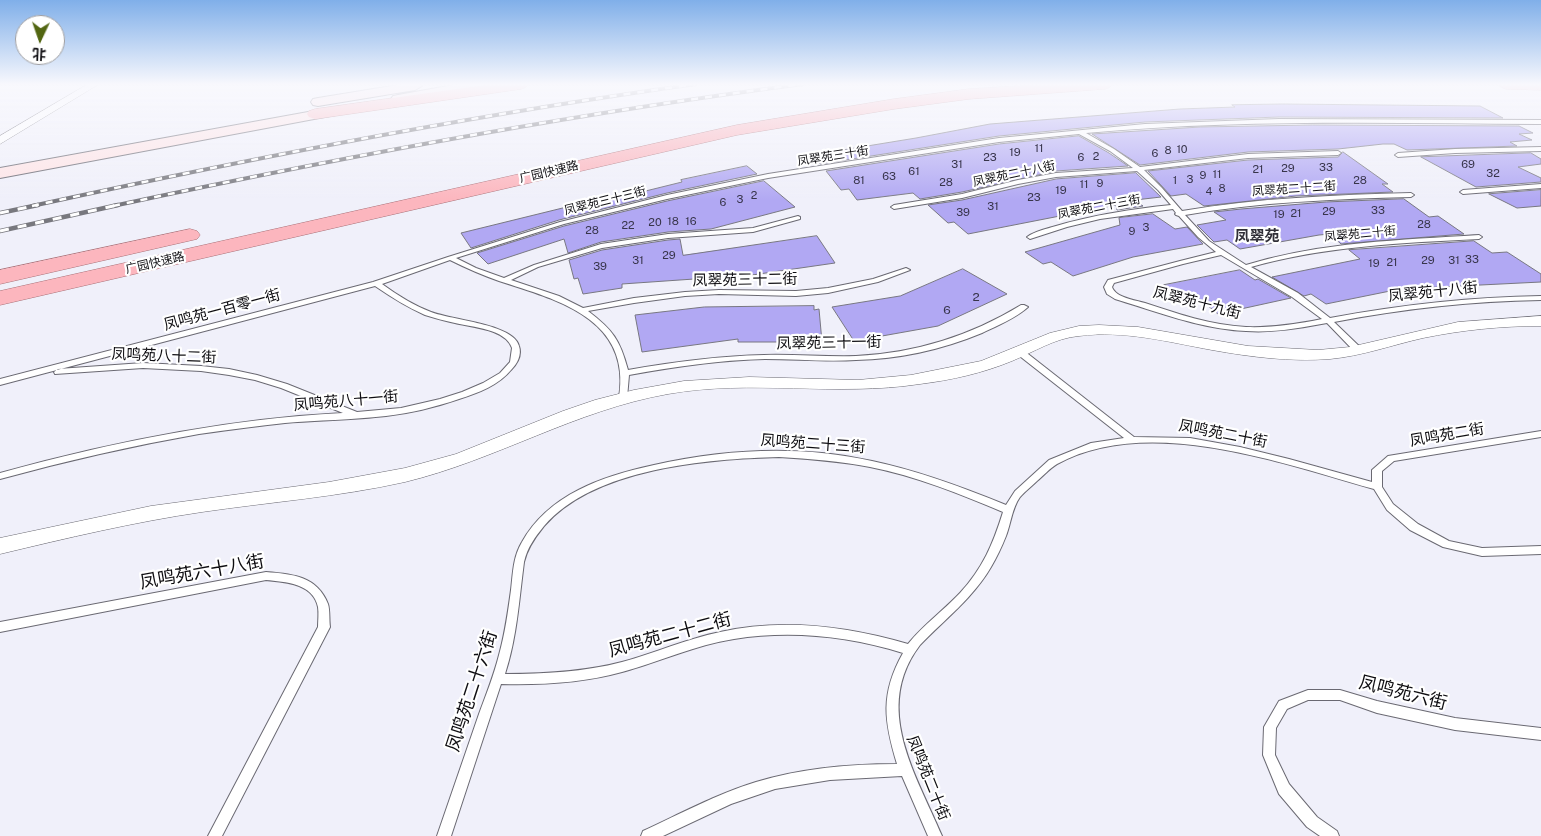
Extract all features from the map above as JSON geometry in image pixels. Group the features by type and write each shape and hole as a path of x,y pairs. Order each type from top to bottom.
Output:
{"highway":[{"name":"广园快速路","path":"534,158 695,123"},
{"name":"广园快速路","path":"0,298 737,130 779,123"},
{"name":"广园快速路","path":"0,277 208,231"}],"main road":[{"path":"91,141 198,123"},
{"path":"153,144 142,144 138,143 138,141 149,136 190,129 209,123"},
{"path":"0,173 153,144 250,123"}],"street":[{"path":"0,141 30,123"},
{"path":"0,546 76,529 198,506 348,486 406,475 462,460 555,421 623,398 684,386 770,381 859,385 904,382 947,375 986,365 1020,352 1045,339 1076,332 1111,329 1148,332 1236,349 1285,354 1331,354 1358,350 1456,327 1514,322 1541,322"}],"lane":[{"name":"凤翠苑三十街","path":"768,176 998,140 1198,123"},
{"path":"1079,132 1111,149 1139,169 1161,190 1178,214 1196,233 1222,253 1295,295 1329,321 1358,350"},
{"path":"1398,155 1455,151 1541,149"},
{"path":"1139,169 1229,158 1338,153"},
{"name":"凤翠苑二十八街","path":"894,207 962,196 1047,177 1097,171 1139,169"},
{"name":"凤翠苑三十三街","path":"450,258 572,221 667,197 768,176"},
{"path":"1463,192 1541,186"},
{"name":"凤翠苑二十二街","path":"1178,214 1278,200 1411,195"},
{"name":"凤翠苑二十三街","path":"1030,237 1062,225 1097,216 1174,207"},
{"path":"505,280 536,266 601,246 668,236 753,230 798,218"},
{"name":"凤翠苑二十街","path":"1245,267 1299,253 1339,246 1480,237"},
{"name":"凤翠苑十九街","path":"1222,253 1111,282 1108,286 1110,292 1118,297 1214,325 1245,329 1274,329 1329,321"},
{"path":"450,258 483,274 566,301 584,310 601,324 614,339 622,357 625,372 623,398"},
{"name":"凤鸣苑一百零一街","path":"0,382 376,284 450,258"},
{"name":"凤翠苑三十二街","path":"584,310 637,300 691,294 815,292 849,288 906,270"},
{"name":"凤鸣苑八十一街","path":"0,476 53,461 183,434 262,423 357,416 419,407 468,392 496,380 509,370 516,358 516,347 510,338 499,331 438,317 402,302 376,284"},
{"name":"凤翠苑十八街","path":"1329,321 1437,304 1541,298"},
{"name":"凤翠苑三十一街","path":"625,372 672,364 720,359 858,358 899,354 972,336 1001,322 1024,307"},
{"path":"1020,352 1131,439"},
{"name":"凤鸣苑八十二街","path":"22,376 83,369 139,366 191,368 239,374 283,386 357,416"},
{"name":"凤鸣苑二街","path":"1377,487 1377,470 1391,458 1541,434"},
{"name":"凤鸣苑二十街","path":"935,836 905,770 894,736 892,704 897,675 910,650 958,605 976,582 991,558 1002,534 1008,510 1018,493 1038,472 1065,456 1096,445 1131,439 1169,438 1209,443 1377,487"},
{"name":"凤鸣苑二十三街","path":"536,529 557,507 584,490 613,478 674,463 745,454 798,454 877,464 922,475 965,490 1008,510"},
{"path":"1377,487 1390,507 1414,527 1447,544 1482,552 1541,550"},
{"name":"凤鸣苑二十六街","path":"447,832 511,630 521,554 536,529"},
{"name":"凤鸣苑六十八街","path":"0,627 266,576 292,578 313,588 324,605 324,627 215,836"},
{"name":"凤鸣苑二十二街","path":"497,679 528,680 589,674 643,661 706,640 760,630 815,630 846,633 876,639 910,650"},
{"name":"凤鸣苑六街","path":"1332,836 1312,822 1284,789 1269,755 1270,727 1283,706 1308,695 1340,695 1377,707 1432,719 1541,734"},
{"path":"648,836 722,801 758,788 794,779 840,772 905,770"}],"building":[{"path":"1134,123 999,136 820,164 812,155 916,138 990,124"},
{"path":"1313,125 1519,126 1533,133 1519,134 1532,140 1510,142 1517,146 1407,150 1394,144 1383,144 1338,149 1248,152 1140,165 1092,134 1200,127"},
{"path":"1079,136 1128,166 1056,171 962,192 920,199 913,193 857,200 849,189 841,190 826,171 999,144"},
{"path":"1343,152 1388,184 1382,184 1393,192 1296,196 1204,206 1186,194 1171,196 1148,171 1248,160 1338,157"},
{"path":"1531,153 1541,159 1541,164 1518,167 1541,178 1541,182 1476,187 1421,157"},
{"path":"747,166 757,174 667,193 559,220 471,248 461,233 587,202 589,205 682,182 681,180"},
{"path":"1136,173 1161,197 1135,200 1143,206 1117,210 1116,205 968,234 954,222 948,223 928,205 962,200 1056,179"},
{"path":"764,181 795,207 711,229 668,232 601,242 568,253 564,239 488,264 477,253 564,226 667,201"},
{"path":"1541,190 1541,206 1517,208 1489,194"},
{"path":"1404,199 1429,217 1438,216 1464,234 1341,244 1330,234 1240,249 1227,240 1214,242 1197,225 1226,220 1214,212 1326,202"},
{"path":"1153,214 1175,229 1187,227 1203,244 1133,257 1073,276 1051,262 1043,264 1025,252 1120,225 1119,218"},
{"path":"817,236 835,263 752,275 622,284 622,288 583,294 578,278 574,279 569,260 602,250 668,240 680,239 683,255"},
{"path":"1474,241 1492,253 1507,252 1541,274 1541,282 1400,289 1326,304 1311,294 1304,296 1272,277 1360,259 1349,250"},
{"path":"963,269 1007,294 938,326 854,341 832,307 900,296"},
{"path":"1240,270 1255,280 1258,279 1291,298 1218,314 1196,296 1183,299 1164,285"},
{"path":"814,306 814,310 819,309 822,342 738,342 738,339 642,352 635,315 704,307"}],"railway":[{"path":"32,206 197,171 451,123"},
{"path":"113,206 285,170 543,123"},
{"path":"0,213 38,205"},
{"path":"0,231 118,205"}],"district":[{"name":"凤翠苑","path":"1257,236"}]}
